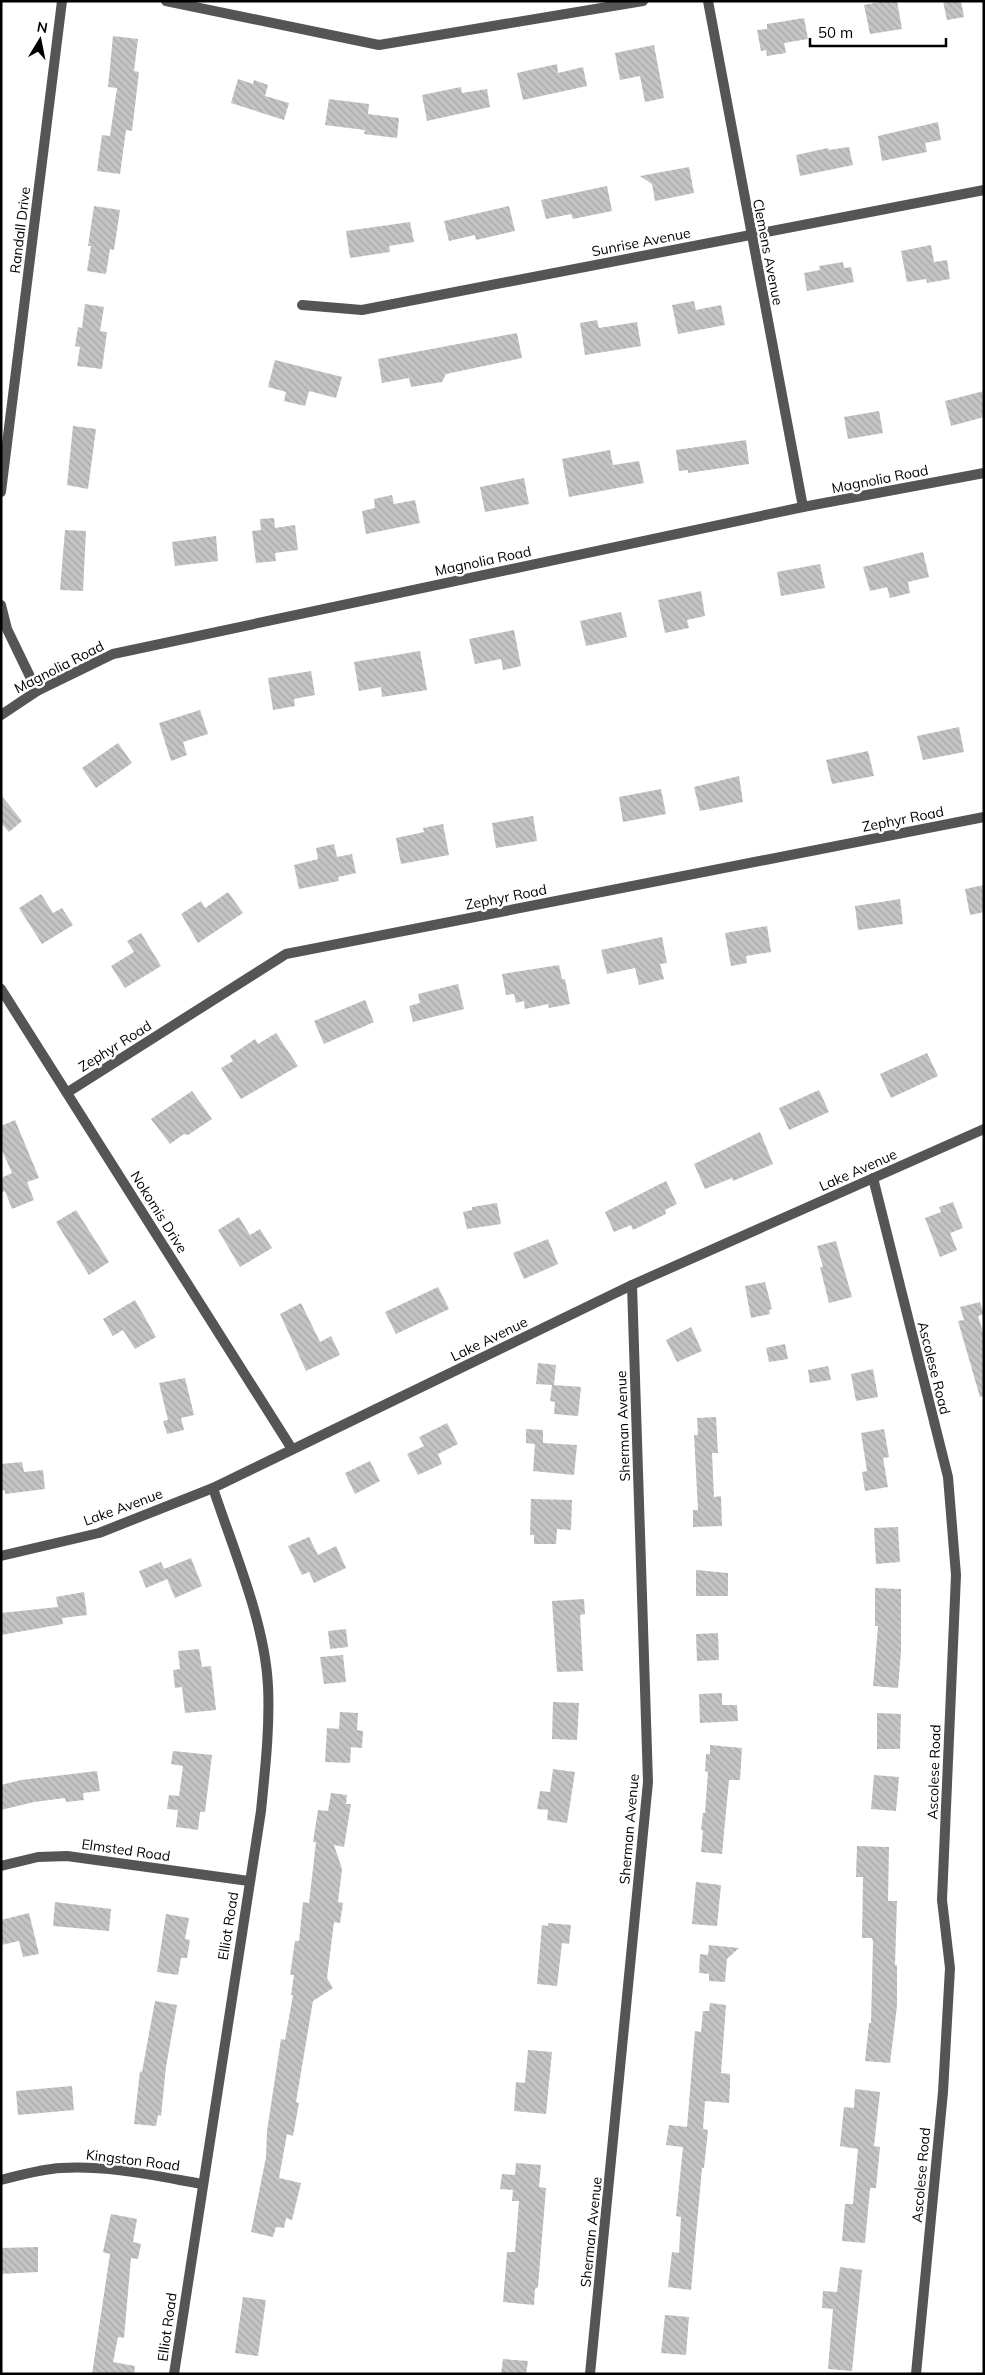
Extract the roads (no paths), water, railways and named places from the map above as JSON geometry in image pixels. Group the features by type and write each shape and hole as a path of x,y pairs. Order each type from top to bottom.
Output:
{"street":[{"name":"Randall Drive","path":"1,492 62,1"},
{"path":"166,1 379,44 643,1"},
{"name":"Clemens Avenue","path":"708,1 804,507"},
{"name":"Sunrise Avenue","path":"302,304 362,310 984,190"},
{"name":"Magnolia Road","path":"1,715 37,691 114,654 804,507 984,473"},
{"path":"1,605 7,629 37,691"},
{"name":"Zephyr Road","path":"68,1092 286,954 984,818"},
{"name":"Nokomis Drive","path":"1,989 68,1092 292,1450"},
{"name":"Lake Avenue","path":"1,1556 99,1533 213,1488 632,1285 984,1129"},
{"name":"Ascolese Road","path":"873,1178 948,1477 956,1575 942,1900 950,1968 943,2092 916,2374"},
{"name":"Sherman Avenue","path":"590,2374 648,1782 632,1285"},
{"name":"Elliot Road","path":"174,2374 266,1762 268,1685 260,1628 213,1488"},
{"name":"Elmsted Road","path":"1,1866 38,1857 67,1856 248,1881"},
{"name":"Kingston Road","path":"1,2180 34,2171 79,2167 105,2169 202,2184"}]}
